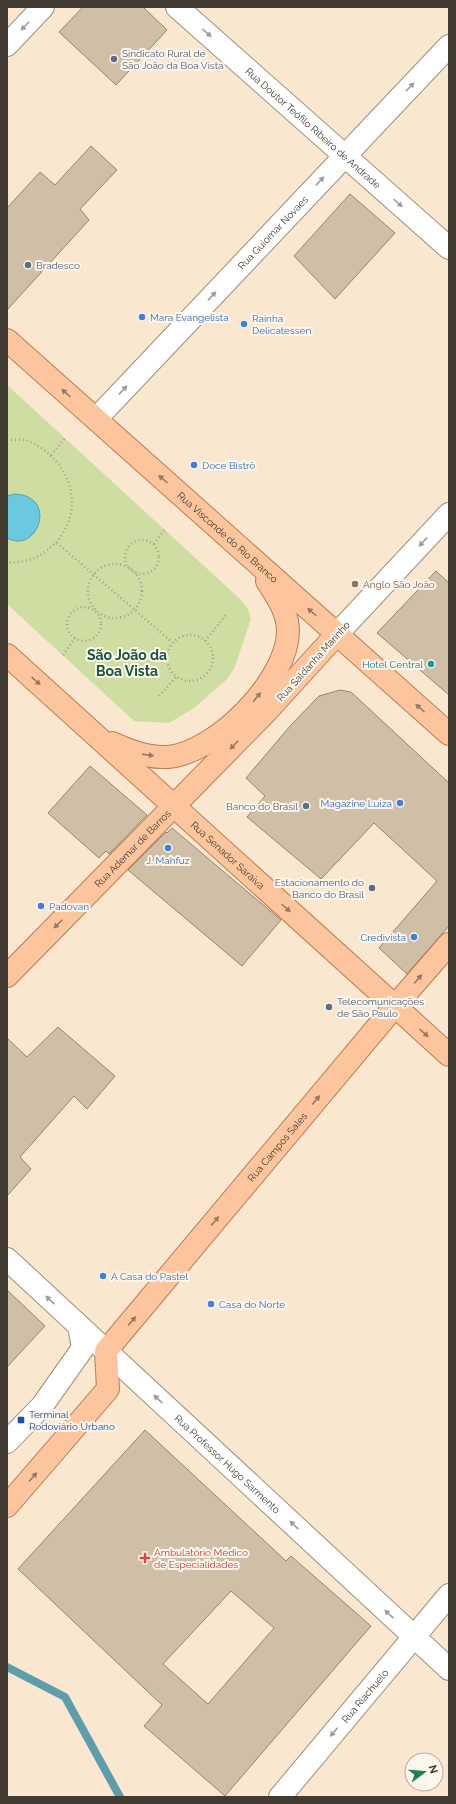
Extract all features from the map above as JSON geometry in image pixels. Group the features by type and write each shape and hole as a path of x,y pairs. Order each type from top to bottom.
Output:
{"main road":[{"name":"Rua Visconde do Rio Branco","path":"7,340 449,734"},
{"path":"98,737 135,753 168,757 206,744 237,721 275,674 284,655 288,631 283,606 253,559"},
{"name":"Rua Saldanha Marinho","path":"174,806 279,698 337,634"},
{"name":"Rua Senador Saraiva","path":"7,655 449,1055"},
{"name":"Rua Ademar de Barros","path":"7,976 174,806"},
{"name":"Rua Campos Sales","path":"106,1351 395,1006 449,944"},
{"path":"7,1506 108,1389 106,1351"}],"street":[{"path":"7,45 43,7"},
{"name":"Rua Doutor Teófilo Ribeiro de Andrade","path":"177,7 449,248"},
{"name":"Rua Guiomar Novaes","path":"96,419 344,155 449,46"},
{"name":"Rua Saldanha Marinho","path":"337,634 449,514"},
{"name":"Rua Professor Hugo Sarmento","path":"7,1259 449,1669"},
{"path":"7,1442 42,1406 83,1348 79,1326"},
{"name":"Rua Riachuelo","path":"280,1797 413,1636 449,1595"}],"path":[{"path":"51,455 65,438"},
{"path":"7,440 25,440 44,449 51,455 60,464 70,483 72,504 68,525 57,543 41,555 23,562 7,562"},
{"path":"154,544 165,529"},
{"path":"154,544 149,541 138,540 128,546 124,556 128,567 138,577 141,585 142,594 139,603 134,610 127,616 118,618 109,618 97,611 84,607 74,610 70,615 67,625 71,635 76,638 86,640 96,636 101,626 101,620 97,611 89,601 88,582 93,575 99,569 107,565 116,564 128,567 137,574 143,574 153,570 157,565 159,554 154,544"},
{"path":"57,543 172,642"},
{"path":"205,641 226,616"},
{"path":"192,635 205,641 212,650 213,656 211,668 208,673 204,677 193,682 186,682 176,677 167,664 168,649 172,642 178,638 192,635"},
{"path":"63,655 76,638"},
{"path":"159,696 176,677"}],"green space":[{"path":"7,385 239,598 248,609 251,619 234,669 227,679 194,708 169,723 134,721 7,604"}],"water":[{"path":"14,494 28,497 36,504 40,513 39,523 35,532 28,538 18,541 7,538 7,496"}],"building":[{"name":"Sindicato Rural de São João da Boa Vista","path":"83,7 143,7 167,30 116,85 59,32"},
{"name":"Bradesco","path":"91,146 117,170 80,209 89,220 7,310 7,208 40,172 55,185"},
{"path":"350,194 395,233 335,299 294,256"},
{"name":"Hotel Central","path":"436,571 449,583 449,695 377,633"},
{"path":"340,690 351,692 449,783 449,926 407,974 379,948 437,881 374,823 321,879 247,817 265,796 246,778 291,725 319,696"},
{"path":"90,766 147,815 109,854 106,851 99,858 48,813"},
{"path":"172,828 281,920 242,966 128,870 166,832 167,833"},
{"path":"58,1027 115,1076 87,1109 74,1096 20,1157 31,1169 7,1196 7,1038 27,1057"},
{"path":"7,1290 45,1326 7,1367"},
{"path":"145,1430 286,1561 291,1556 371,1626 225,1796 144,1726 162,1705 18,1569","holes":["231,1591 274,1628 208,1704 163,1664"]}],"waterway":[{"path":"7,1667 65,1697 120,1797"}],"place":[{"name":"Sindicato Rural de São João da Boa Vista","path":"114,59"},
{"name":"Bradesco","path":"28,265"},
{"name":"Mara Evangelista","path":"142,317"},
{"name":"Rainha Delicatessen","path":"244,324"},
{"name":"Doce Bistrô","path":"194,465"},
{"name":"Anglo São João","path":"355,584"},
{"name":"Hotel Central","path":"431,664"},
{"name":"Magazine Luiza","path":"400,803"},
{"name":"Banco do Brasil","path":"306,806"},
{"name":"J. Mahfuz","path":"168,848"},
{"name":"Estacionamento do Banco do Brasil","path":"372,888"},
{"name":"Padovan","path":"41,906"},
{"name":"Credivista","path":"414,937"},
{"name":"Telecomunicações de São Paulo","path":"329,1007"},
{"name":"A Casa do Pastel","path":"103,1276"},
{"name":"Casa do Norte","path":"211,1304"},
{"name":"Terminal Rodoviário Urbano","path":"21,1420"},
{"name":"Ambulatório Médico de Especialidades","path":"145,1558"}],"district":[{"name":"São João da Boa Vista","path":"127,664"}]}
